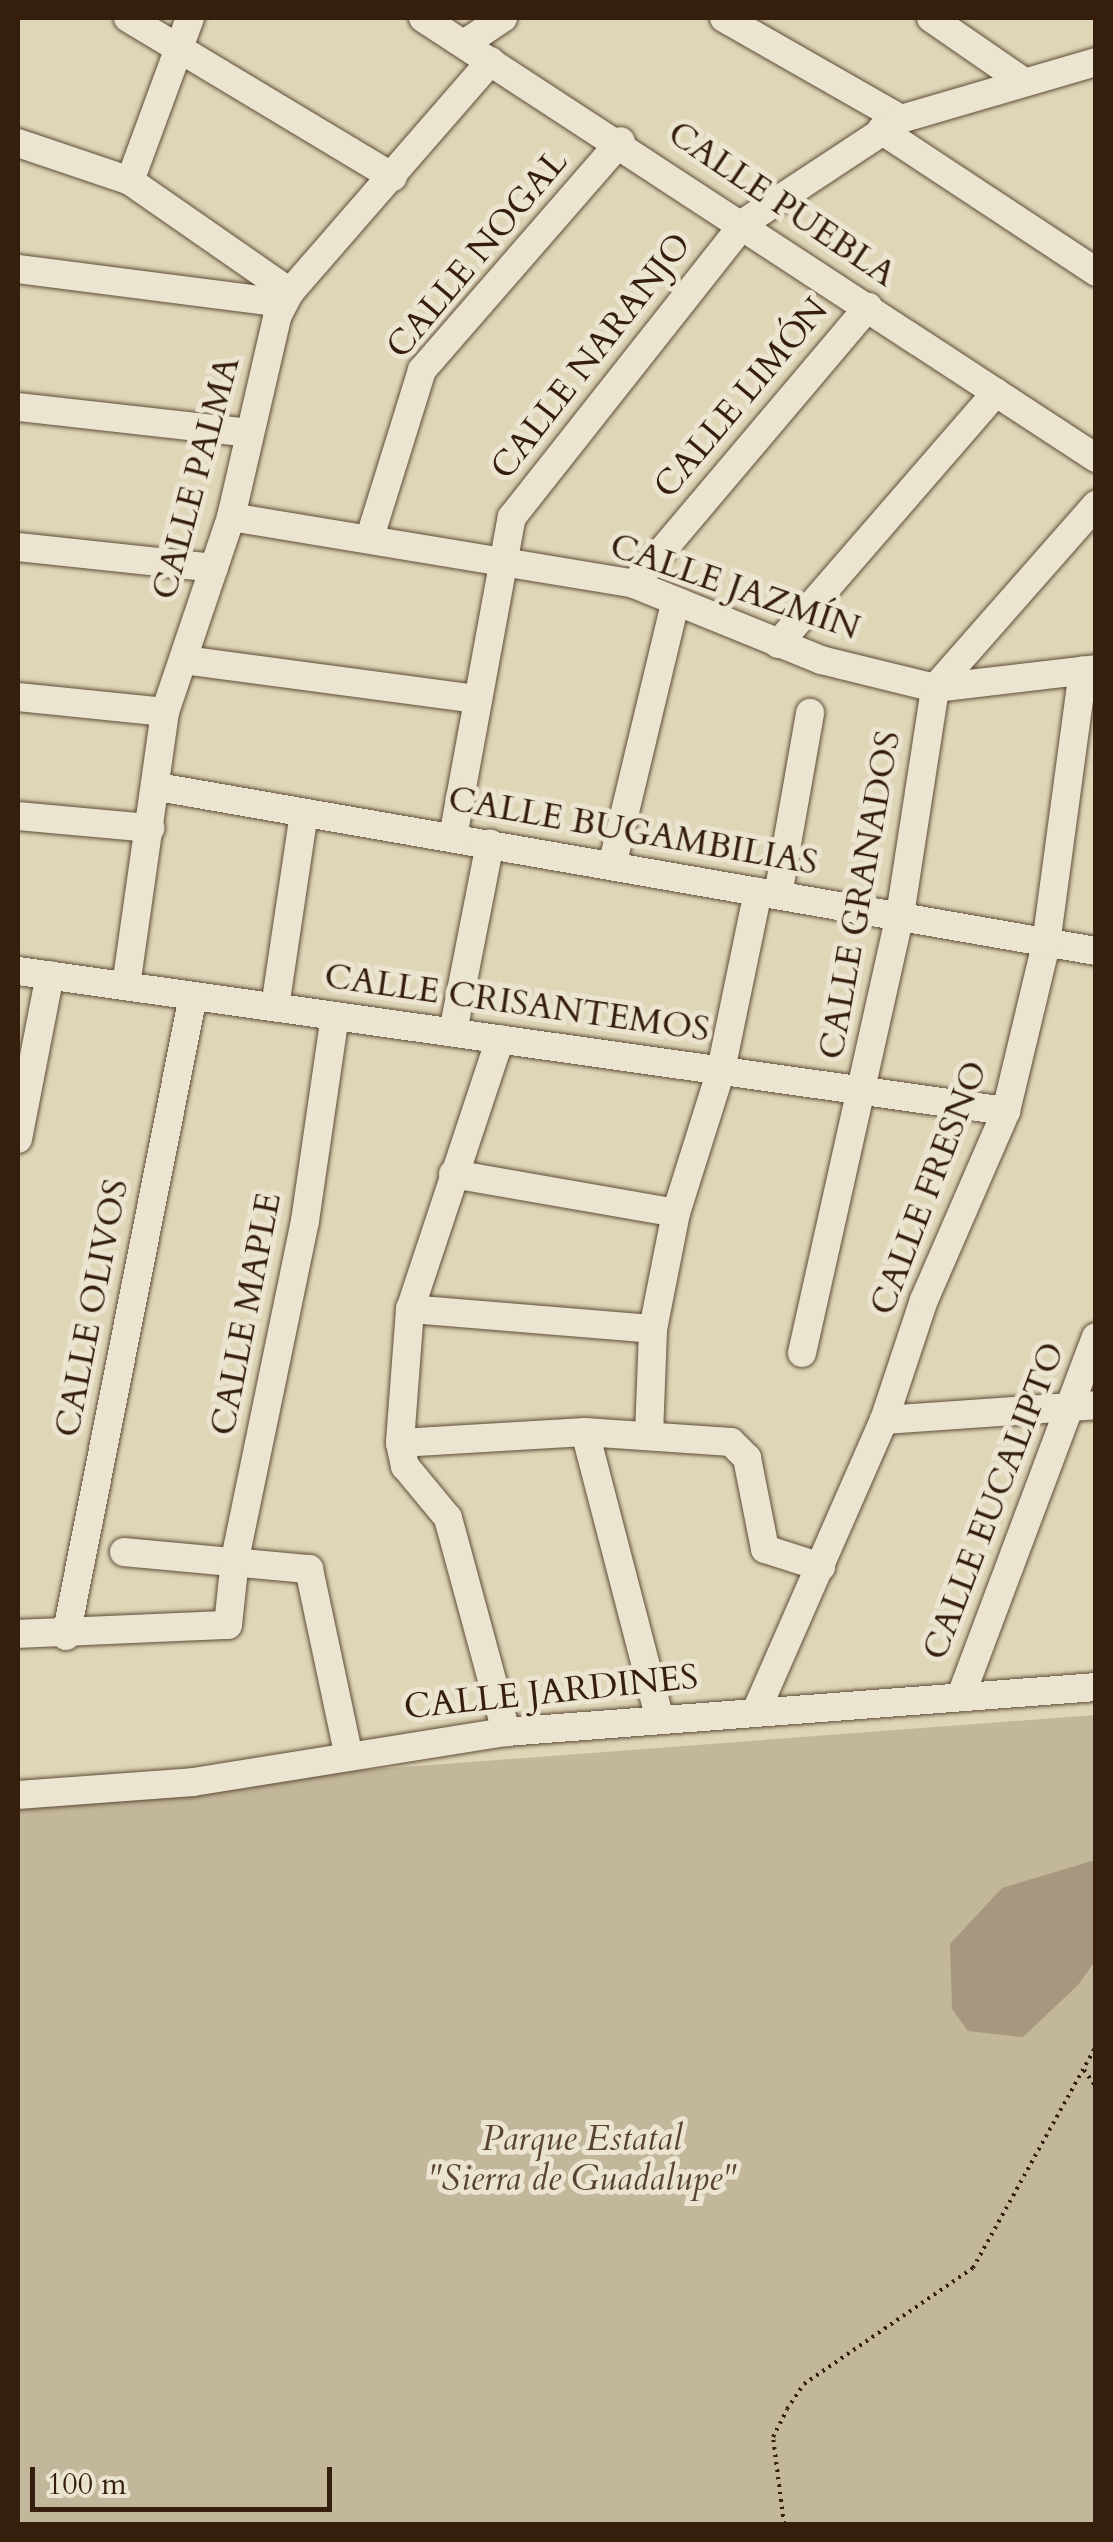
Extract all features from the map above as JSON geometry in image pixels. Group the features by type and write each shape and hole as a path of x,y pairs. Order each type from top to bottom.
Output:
{"street":[{"path":"128,18 393,176"},
{"path":"130,181 190,18"},
{"name":"CALLE PUEBLA","path":"423,18 745,222 1096,458"},
{"path":"464,44 503,18"},
{"path":"724,18 1092,260"},
{"path":"930,18 1021,80"},
{"name":"CALLE PALMA","path":"126,986 158,787 165,712 231,516 287,297 491,61"},
{"name":"CALLE NARANJO","path":"453,837 498,558 537,478 745,222 891,125 1021,80 1096,62"},
{"name":"CALLE NOGAL","path":"370,537 422,370 620,141"},
{"path":"18,143 130,181 287,297"},
{"path":"18,269 287,297"},
{"name":"CALLE LIMÓN","path":"634,584 868,307"},
{"path":"778,644 996,392"},
{"path":"18,407 250,433"},
{"path":"935,688 1096,505"},
{"name":"CALLE JAZMÍN","path":"231,516 498,558 634,584 778,644 935,688 1090,669"},
{"path":"18,547 214,568"},
{"path":"612,866 675,603"},
{"path":"184,660 477,698"},
{"name":"CALLE FRESNO","path":"757,1709 884,1420 924,1300 1006,1110 1046,944 1090,669"},
{"name":"CALLE GRANADOS","path":"802,1353 900,915 935,688"},
{"path":"18,697 165,712"},
{"path":"650,1435 653,1329 676,1212 721,1070 768,894 810,713"},
{"name":"CALLE BUGAMBILIAS","path":"158,787 1096,951"},
{"path":"276,1007 304,814"},
{"path":"18,816 150,828"},
{"path":"453,1032 490,844"},
{"name":"CALLE CRISANTEMOS","path":"18,971 1006,1110"},
{"path":"18,1139 50,975"},
{"name":"CALLE OLIVOS","path":"66,1636 193,996"},
{"name":"CALLE MAPLE","path":"66,1636 228,1625 234,1559 305,1220 335,1016"},
{"path":"500,1039 410,1309 400,1443 405,1466 448,1518 506,1732"},
{"path":"454,1174 676,1212"},
{"path":"410,1309 653,1329"},
{"name":"CALLE EUCALIPTO","path":"962,1693 1084,1406 1096,1336"},
{"path":"884,1420 1084,1406"},
{"path":"400,1443 585,1432 650,1435 742,1448 765,1548 821,1567"},
{"path":"585,1432 659,1718"},
{"path":"124,1552 234,1559 310,1569 348,1753"},
{"path":"18,1634 66,1636"},
{"name":"CALLE JARDINES","path":"18,1795 193,1782 348,1753 506,1732 962,1693 1096,1687"}],"path":[{"path":"784,2524 772,2436 787,2409 804,2384 972,2268 1096,2046"},
{"path":"1084,2070 1096,2087"}],"green space":[{"name":"Parque Estatal \"Sierra de Guadalupe\"","path":"1095,1715 1095,2524 18,2524 18,1796"}],"shaded area":[{"path":"1095,1860 1095,1961 1078,1985 1023,2037 968,2031 952,2009 950,1944 1002,1888"}]}
